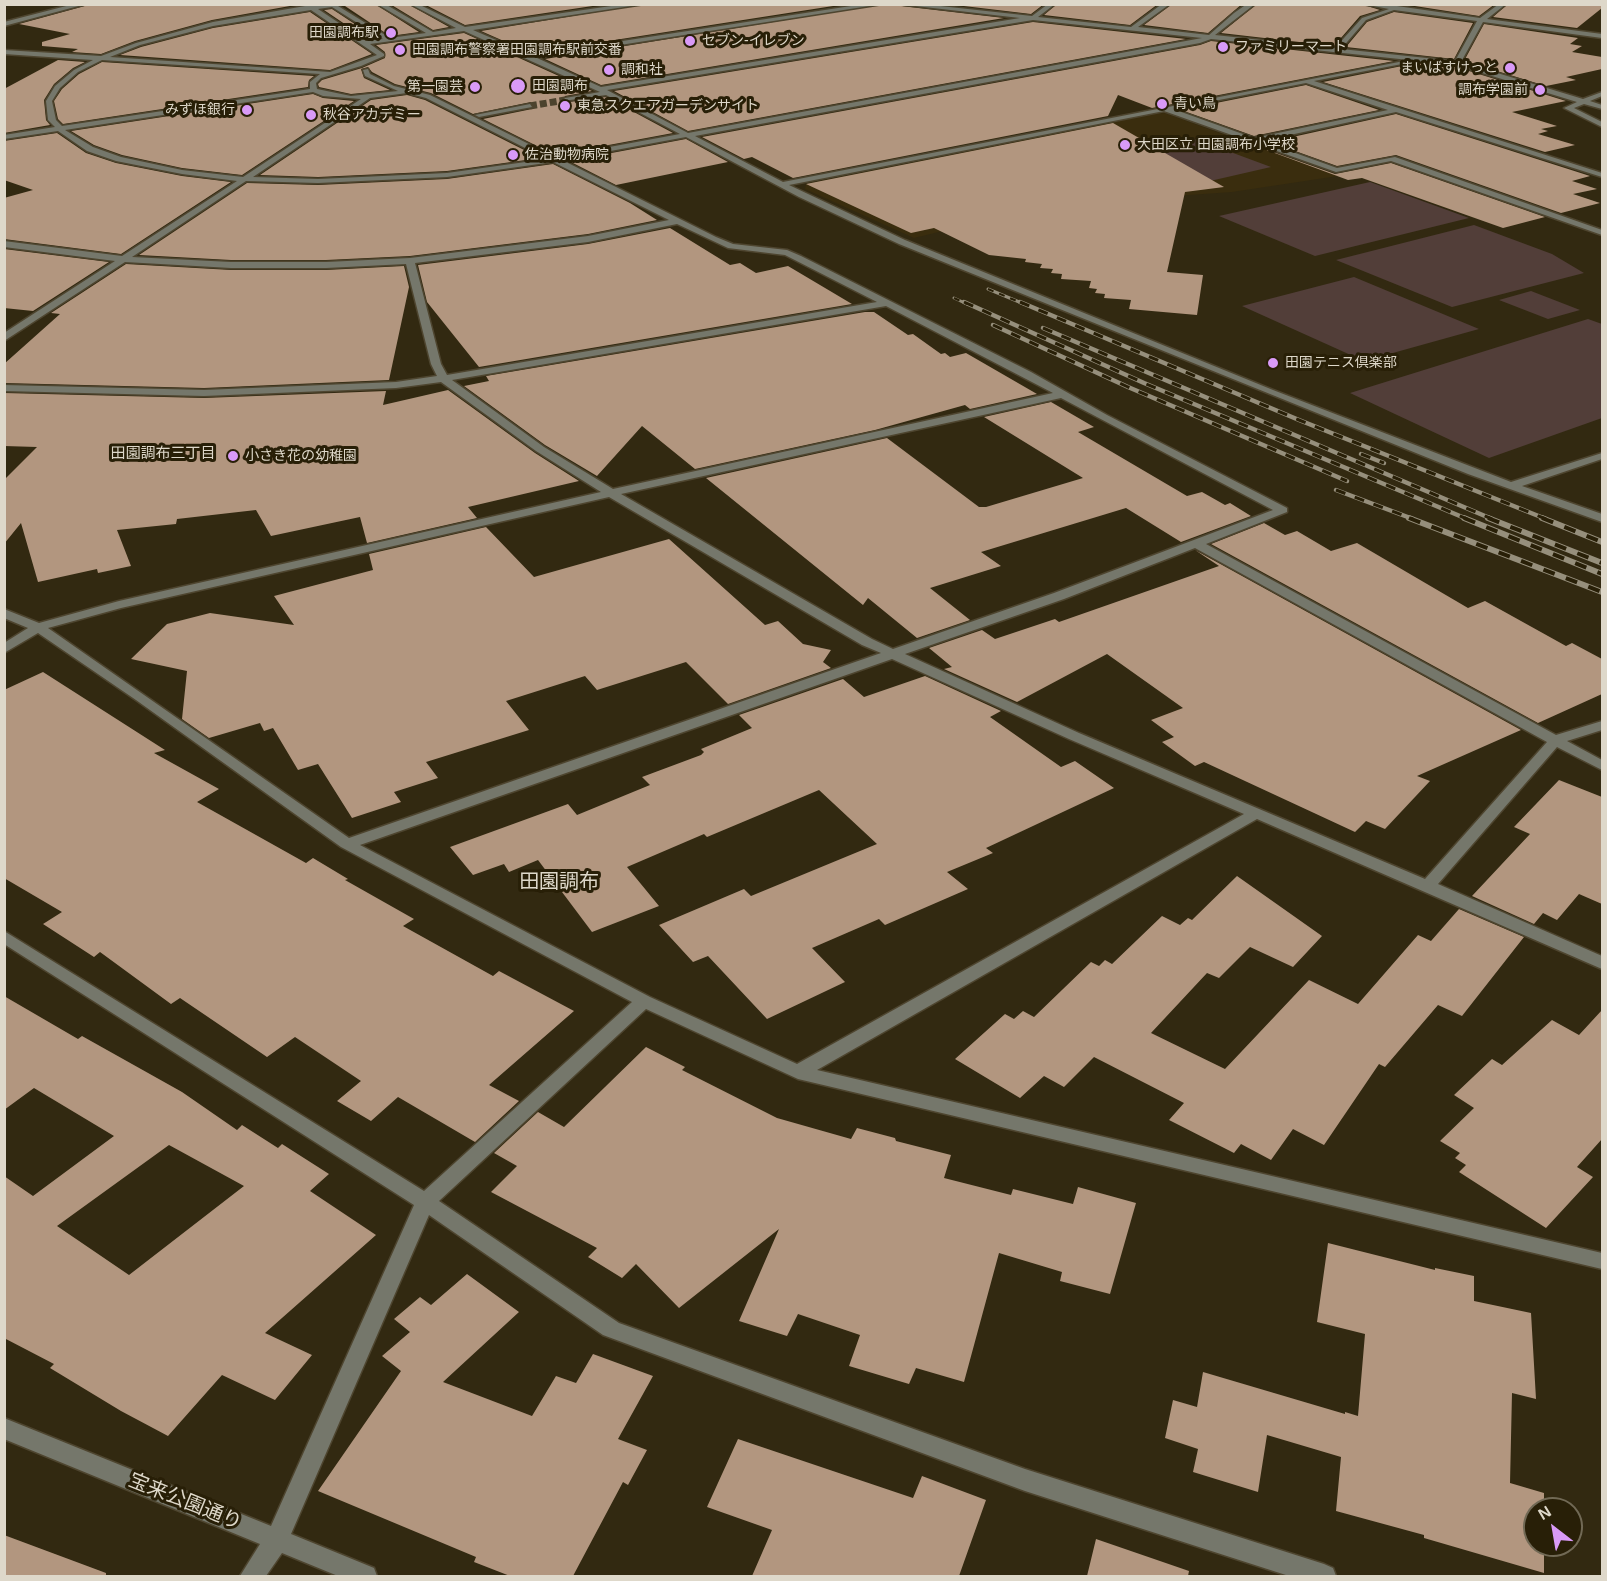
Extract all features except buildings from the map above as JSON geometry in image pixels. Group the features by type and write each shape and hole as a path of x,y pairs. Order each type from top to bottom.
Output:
{"street":[{"path":"4,24 83,4"},
{"path":"380,4 433,34"},
{"path":"413,4 530,57 686,134 802,195 913,246 1269,392 1511,486 1602,518"},
{"path":"641,4 465,29 386,43 335,5 310,6 194,29 138,44 102,58 76,71 52,94 49,109 58,129 78,143 119,159 182,172 244,179 318,181 403,178 489,170 555,159 1191,42 1210,37 1236,14 1252,4"},
{"path":"530,57 879,4"},
{"path":"902,4 1457,63 1602,107"},
{"path":"566,100 1033,18 1052,4"},
{"path":"1131,28 1167,4"},
{"path":"1366,4 1602,36"},
{"path":"1457,63 1481,20 1503,4"},
{"path":"310,6 382,55 313,80 311,86 314,90"},
{"path":"1337,50 1364,19 1396,8"},
{"path":"1588,34 1602,26"},
{"path":"366,43 386,43 453,34"},
{"path":"4,52 328,73"},
{"path":"784,184 1417,59"},
{"path":"347,844 1059,596 1283,510 798,258 787,253 731,246 435,99 392,88 367,75 366,70 349,68"},
{"path":"1334,75 1345,79 1377,73 1365,69"},
{"path":"1306,81 1602,175"},
{"path":"4,136 314,90 337,97 367,98 410,92"},
{"path":"1602,94 1568,108 1602,125"},
{"path":"4,338 367,98"},
{"path":"479,115 530,106"},
{"path":"1164,109 1336,171 1392,159 1602,233"},
{"path":"1252,141 1398,110"},
{"path":"4,244 122,260 231,265 326,265 410,261 540,247 679,221"},
{"path":"410,261 436,363 444,379 540,448 611,493 867,642 1074,736 1428,886 1602,963"},
{"path":"4,388 214,393 355,388 444,379 887,303"},
{"path":"4,649 38,627 119,605 611,493 1063,394"},
{"path":"1511,486 1602,456"},
{"path":"1197,544 1602,766"},
{"path":"4,613 38,627 347,844 644,1001 798,1072 1602,1262"},
{"path":"1428,886 1556,740 1602,725"},
{"path":"798,1072 1256,813"},
{"path":"4,936 425,1202 611,1329 1025,1480 1324,1576"},
{"path":"252,1576 277,1540 425,1202 644,1001"},
{"name":"宝来公園通り","path":"4,1428 365,1576"}],"shaded area":[{"name":"大田区立 田園調布小学校","path":"1165,113 1338,176 1232,192 1132,199 980,222 914,238 805,189 806,184"},
{"path":"1190,137 1271,167 1210,181 1021,172"},
{"path":"1370,182 1469,218 1315,256 1219,216"},
{"path":"1474,225 1552,254 1584,273 1452,307 1336,260"},
{"path":"1354,277 1479,329 1364,361 1242,306"},
{"path":"1531,291 1580,310 1548,319 1499,300"},
{"path":"1588,319 1602,324 1602,418 1489,458 1350,393"}],"tunnel":[{"path":"530,106 565,100"}],"railway":[{"path":"988,289 1024,304"},
{"path":"954,298 967,304"},
{"path":"964,302 1144,383 1467,519"},
{"path":"1020,302 1299,420 1546,519"},
{"path":"993,325 1128,387 1347,481"},
{"path":"1043,328 1492,519"},
{"path":"1361,454 1384,463"},
{"path":"1336,490 1413,519"},
{"path":"1409,518 1602,592"},
{"path":"1464,518 1602,574"},
{"path":"1488,518 1602,563"},
{"path":"1542,518 1602,542"}],"place":[{"name":"田園調布駅","path":"391,33"},
{"name":"セブン-イレブン","path":"690,41"},
{"name":"ファミリーマート","path":"1223,47"},
{"name":"田園調布警察署田園調布駅前交番","path":"400,50"},
{"name":"まいばすけっと","path":"1510,68"},
{"name":"調和社","path":"609,70"},
{"name":"田園調布","path":"518,86"},
{"name":"第一園芸","path":"475,87"},
{"name":"調布学園前","path":"1540,90"},
{"name":"青い鳥","path":"1162,104"},
{"name":"東急スクエアガーデンサイト","path":"565,106"},
{"name":"みずほ銀行","path":"247,110"},
{"name":"秋谷アカデミー","path":"311,115"},
{"name":"大田区立 田園調布小学校","path":"1125,145"},
{"name":"佐治動物病院","path":"513,155"},
{"name":"田園テニス倶楽部","path":"1273,363"},
{"name":"小さき花の幼稚園","path":"233,456"}],"district":[{"name":"田園調布三丁目","path":"163,454"},
{"name":"田園調布","path":"559,882"}]}
